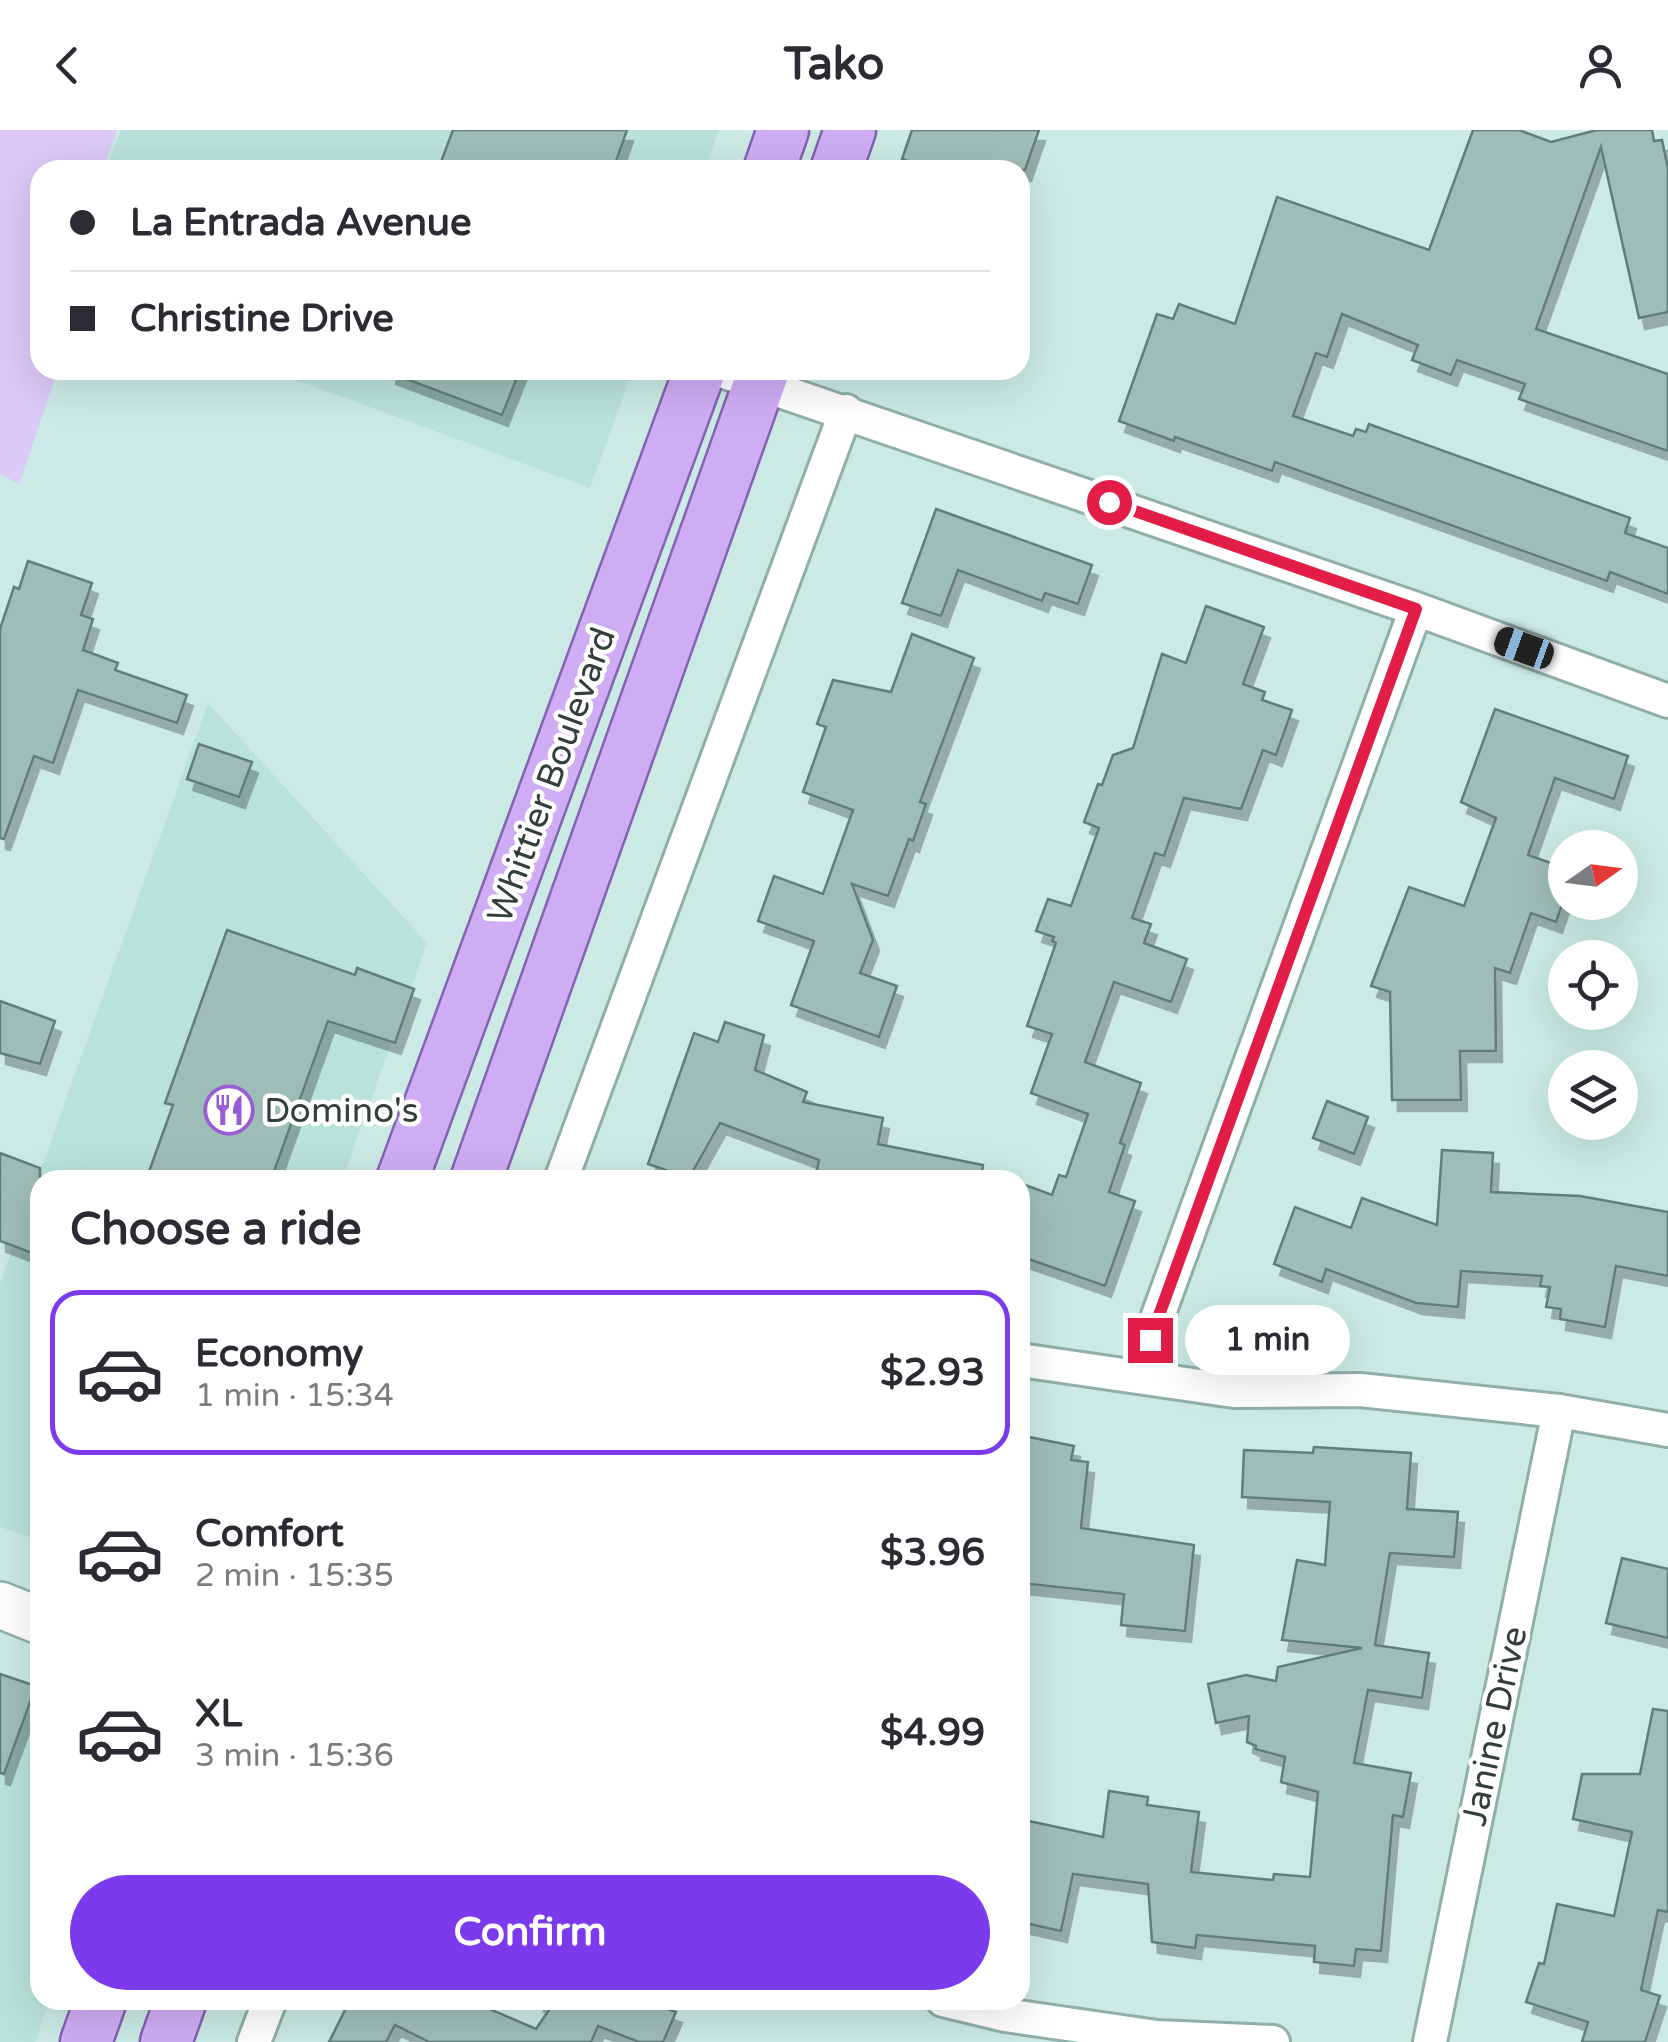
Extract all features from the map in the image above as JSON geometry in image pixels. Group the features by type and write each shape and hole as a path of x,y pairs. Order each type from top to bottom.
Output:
{"main road":[{"path":"773,160 784,130"},
{"path":"840,160 850,130"},
{"name":"Whittier Boulevard","path":"406,1170 696,380"},
{"name":"Whittier Boulevard","path":"479,1170 746,380"},
{"path":"86,2042 97,2010"},
{"path":"166,2042 177,2010"}],"street":[{"path":"764,380 1668,701"},
{"path":"564,1170 846,411"},
{"path":"1136,1376 1416,609"},
{"path":"1030,1361 1234,1391 1360,1390 1559,1411 1668,1430"},
{"name":"Janine Drive","path":"1430,2042 1559,1411"},
{"path":"0,1605 30,1617"},
{"path":"254,2042 266,2010"},
{"path":"984,2010 1157,2038 1272,2042"}],"shaded area":[{"path":"0,130 117,130 106,160 30,160 30,380 55,380 19,484 0,474"},
{"path":"121,130 719,130 708,160 110,160"},
{"path":"296,380 629,380 590,488"},
{"path":"208,703 427,943 346,1170 41,1170"},
{"path":"30,1199 30,1538 0,1527 0,1283"},
{"path":"0,1686 30,1697 30,2010 46,2010 35,2042 0,2042"}],"building":[{"path":"453,130 627,130 616,160 442,160"},
{"path":"912,130 1039,130 1028,160 902,159"},
{"path":"1473,130 1519,130 1551,142 1597,130 1652,130 1654,141 1662,140 1668,169 1668,312 1639,318 1601,147 1536,329 1668,374 1668,451 1519,399 1525,384 1457,360 1451,375 1412,360 1418,345 1342,314 1327,357 1316,353 1293,416 1353,436 1356,429 1366,432 1369,424 1630,518 1625,533 1668,548 1668,594 1610,572 1607,581 1275,462 1272,471 1119,421 1157,314 1173,319 1179,304 1235,324 1277,197 1429,250"},
{"path":"409,380 516,380 502,415"},
{"path":"936,509 1092,565 1078,604 1045,593 1042,601 958,570 941,616 902,603"},
{"path":"28,561 92,583 81,615 93,619 83,650 118,663 115,670 187,695 177,723 78,690 53,763 34,756 4,839 0,838 0,629 14,587 19,589"},
{"path":"1206,606 1264,627 1243,684 1265,692 1262,700 1292,710 1276,755 1263,750 1241,809 1184,798 1164,856 1155,853 1132,918 1151,924 1144,943 1187,959 1171,1002 1114,982 1085,1062 1141,1083 1120,1143 1125,1145 1109,1192 1135,1201 1105,1286 1030,1260 1030,1187 1052,1195 1059,1175 1066,1177 1088,1114 1031,1093 1052,1034 1027,1026 1056,943 1052,941 1054,937 1036,931 1048,899 1071,906 1099,828 1084,822 1113,755 1133,748 1162,654 1186,663"},
{"path":"912,634 974,658 920,802 926,804 913,841 909,839 888,896 852,884 873,940 860,973 897,986 879,1037 791,1005 814,941 758,921 774,876 823,894 853,810 803,792 826,727 817,724 833,680 891,692"},
{"path":"1495,709 1628,756 1614,799 1555,778 1528,855 1548,862 1548,919 1531,913 1510,973 1495,968 1496,1051 1460,1051 1461,1100 1392,1100 1390,992 1371,986 1409,887 1464,906 1496,818 1461,802"},
{"path":"199,744 252,762 239,797 187,779"},
{"path":"227,930 355,975 357,968 414,989 395,1043 328,1021 275,1170 150,1170 173,1105 165,1103"},
{"path":"0,1001 55,1021 40,1064 0,1053"},
{"path":"725,1022 764,1035 755,1070 807,1092 803,1102 883,1118 878,1144 983,1165 982,1170 817,1170 819,1160 720,1123 694,1170 666,1170 648,1164 694,1033 718,1042"},
{"path":"1327,1101 1368,1117 1354,1154 1313,1138"},
{"path":"1442,1150 1493,1153 1491,1192 1580,1196 1668,1212 1668,1276 1616,1266 1605,1327 1560,1319 1561,1309 1546,1307 1550,1287 1540,1286 1542,1276 1461,1271 1458,1307 1416,1303 1326,1269 1322,1282 1274,1264 1295,1207 1351,1228 1362,1198 1437,1225"},
{"path":"0,1153 40,1170 30,1170 30,1252 0,1241"},
{"path":"1030,1437 1074,1446 1071,1460 1088,1462 1081,1528 1194,1545 1185,1631 1121,1625 1124,1594 1030,1584"},
{"path":"1314,1447 1411,1453 1407,1509 1458,1512 1454,1557 1390,1553 1375,1645 1429,1653 1422,1698 1368,1690 1354,1763 1411,1773 1403,1817 1393,1815 1381,1951 1356,1949 1354,1966 1314,1962 1315,1946 1197,1935 1195,1948 1152,1942 1148,1884 1073,1874 1061,1931 1030,1924 1030,1821 1103,1837 1109,1791 1148,1797 1147,1805 1199,1812 1191,1872 1273,1880 1274,1874 1310,1877 1318,1792 1281,1782 1285,1757 1255,1749 1247,1742 1249,1716 1216,1723 1208,1684 1246,1675 1276,1681 1278,1667 1362,1648 1282,1640 1297,1560 1325,1565 1330,1502 1242,1497 1244,1450 1313,1453"},
{"path":"1622,1558 1668,1569 1668,1638 1606,1623"},
{"path":"0,1674 30,1684 30,1702 4,1774 0,1773"},
{"path":"1653,1709 1668,1711 1668,1912 1658,1910 1641,1990 1660,1996 1645,2042 1582,2042 1588,2022 1526,2002 1539,1963 1544,1964 1557,1904 1614,1916 1632,1832 1573,1819 1582,1774 1640,1774"},
{"path":"345,2010 492,2010 536,2029 549,2010 676,2012 663,2042 639,2042 598,2026 591,2042 429,2042 395,2025 386,2042 329,2042"}],"place":[{"name":"Domino's","path":"229,1110"}],"route":[{"path":"1109,502 1416,609 1150,1340"}]}
